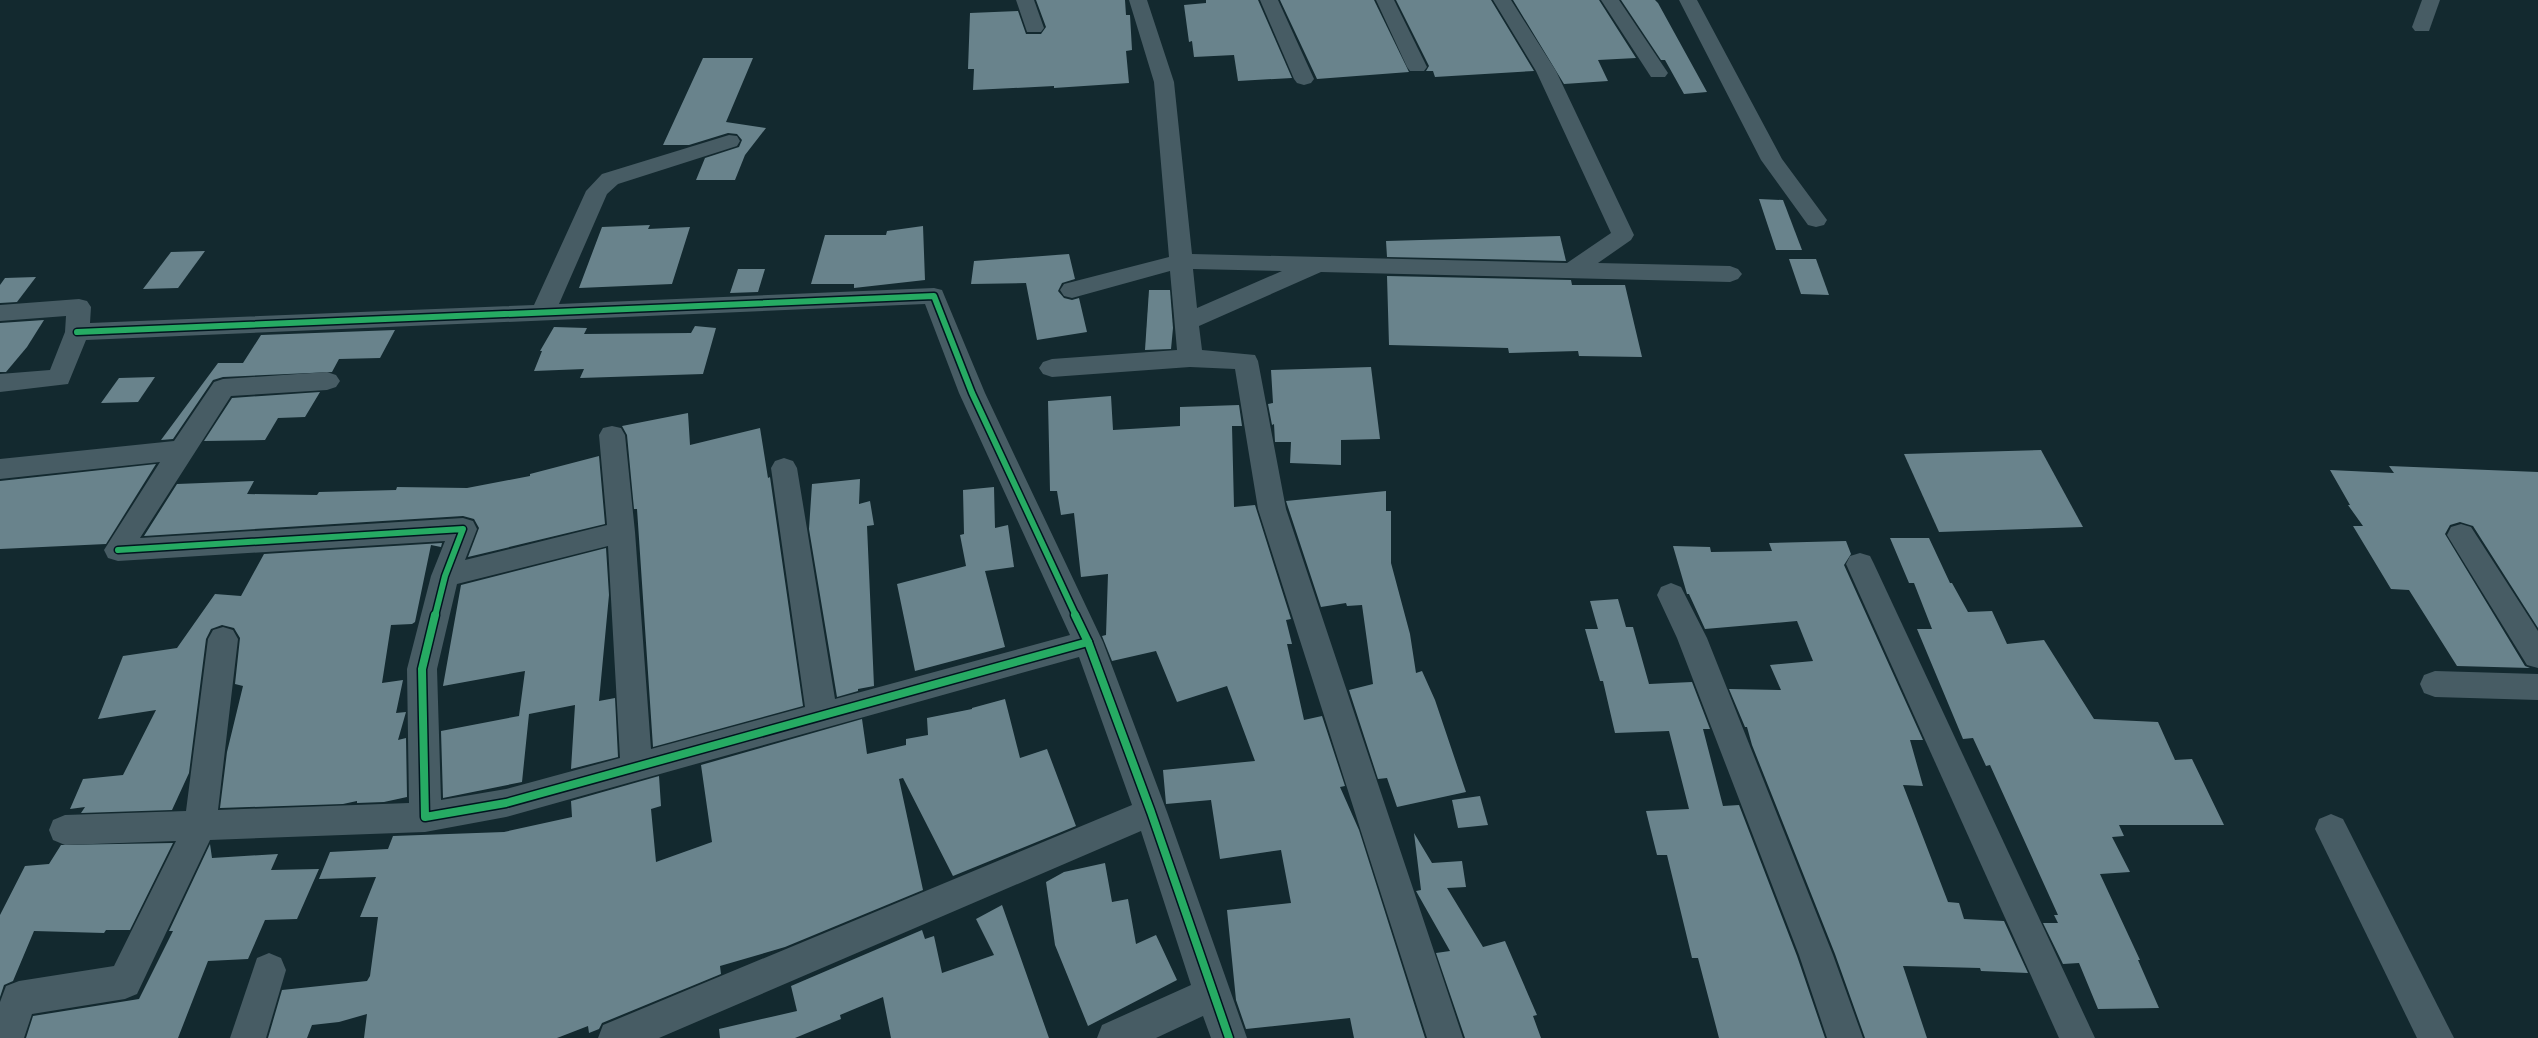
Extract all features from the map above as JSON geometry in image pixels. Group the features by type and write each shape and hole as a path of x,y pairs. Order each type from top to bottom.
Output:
{"street":[{"path":"1025,0 1034,28"},
{"path":"1138,0 1164,82 1190,358"},
{"path":"1269,0 1304,79"},
{"path":"1385,0 1417,67"},
{"path":"1502,0 1546,70 1623,234 1571,270"},
{"path":"1610,0 1658,73"},
{"path":"1688,0 1772,160 1816,220"},
{"path":"2422,27 2431,0"},
{"path":"543,312 596,191 602,184 610,179 729,141"},
{"path":"1072,290 1181,261 1730,274"},
{"path":"1187,322 1323,264"},
{"path":"77,332 934,296 972,393 1088,642 1152,812 1212,994 1229,1038"},
{"path":"0,313 79,307 77,332 59,378 0,383"},
{"path":"1052,368 1190,358 1246,361 1272,509 1445,1038"},
{"path":"327,380 223,388 118,550 463,529 445,576 422,669 425,817"},
{"path":"612,435 621,532 636,767"},
{"path":"0,469 182,450"},
{"path":"784,468 822,716"},
{"path":"445,576 621,532"},
{"path":"2462,535 2538,656"},
{"path":"1860,564 2077,1038"},
{"path":"1671,595 1692,638 1816,955 1845,1038"},
{"path":"6,1038 10,999 125,982 200,825 223,639"},
{"path":"65,830 425,817 506,803 1088,642"},
{"path":"2435,684 2538,687"},
{"path":"616,1038 1152,812"},
{"path":"2330,829 2436,1038"},
{"path":"248,1038 269,970"},
{"path":"1115,1038 1212,994"}],"building":[{"path":"1036,0 1125,0 1126,15 1130,15 1132,50 1126,51 1129,83 1054,88 1054,86 973,90 974,69 968,69 970,13 1018,11 1026,34 1041,34 1046,27"},
{"path":"1206,0 1258,0 1292,78 1238,81 1234,55 1194,57 1192,41 1189,42 1184,5 1206,3"},
{"path":"1280,0 1374,0 1409,72 1317,79"},
{"path":"1396,0 1491,0 1534,71 1435,77 1433,71 1426,71 1429,66"},
{"path":"1513,0 1599,0 1636,58 1598,60 1608,81 1564,84"},
{"path":"1621,0 1655,0 1658,3 1707,92 1684,94 1665,60 1661,60"},
{"path":"703,58 753,58 726,122 766,128 745,155 735,180 696,180 705,158 739,147 742,140 737,134 728,133 689,145 663,145"},
{"path":"1759,199 1783,200 1802,250 1776,250"},
{"path":"650,225 648,229 690,227 672,284 579,288 602,227"},
{"path":"923,226 925,280 854,288 854,284 811,284 825,235 886,235 887,231"},
{"path":"1560,236 1566,261 1387,257 1386,241"},
{"path":"205,251 178,288 143,289 171,252"},
{"path":"1069,254 1075,279 1062,283 1058,291 1064,298 1072,300 1079,298 1087,332 1037,340 1026,283 971,284 974,261"},
{"path":"1789,259 1816,259 1829,295 1801,294"},
{"path":"738,269 765,269 758,292 730,293"},
{"path":"1387,276 1571,280 1572,285 1625,285 1642,357 1579,356 1578,351 1509,353 1508,348 1389,345"},
{"path":"36,277 17,302 0,303 0,285 5,278"},
{"path":"1149,290 1170,290 1173,328 1171,349 1145,350"},
{"path":"44,320 27,347 6,372 0,372 0,323"},
{"path":"695,326 716,328 703,374 580,378 584,369 534,371 542,351 540,351 554,327 587,328 584,334 691,333"},
{"path":"395,330 380,358 339,359 332,372 223,377 213,380 173,439 161,440 218,363 243,363 261,335"},
{"path":"1371,367 1380,439 1341,440 1341,465 1290,463 1291,442 1275,442 1274,424 1272,425 1268,404 1273,403 1271,370"},
{"path":"155,377 138,402 101,403 119,378"},
{"path":"320,392 305,417 278,418 265,440 204,441 232,398"},
{"path":"1111,396 1113,430 1180,426 1180,407 1239,405 1242,426 1232,426 1234,507 1255,505 1291,619 1286,620 1292,644 1287,644 1304,720 1322,716 1345,786 1340,787 1359,830 1425,1038 1354,1038 1350,1018 1246,1029 1236,1000 1227,910 1291,903 1281,850 1220,859 1211,800 1166,804 1163,770 1255,761 1227,686 1177,702 1156,651 1112,661 1102,636 1106,635 1108,574 1081,577 1074,513 1061,515 1057,491 1050,491 1048,401"},
{"path":"688,413 690,445 760,428 768,478 770,477 803,706 653,747 637,509 634,509 627,435 622,426"},
{"path":"2041,450 2083,527 1939,532 1904,454"},
{"path":"599,456 605,524 468,557 479,528 474,519 463,516 144,536 177,484 254,481 247,494 317,495 319,492 396,490 397,487 467,488 530,476 530,474"},
{"path":"156,464 106,544 0,549 0,481"},
{"path":"2389,466 2538,472 2538,628 2473,526 2460,522 2450,525 2445,534 2525,666 2530,668 2457,666 2409,590 2391,589 2353,526 2363,526 2348,505 2350,505 2330,470 2394,473"},
{"path":"860,479 859,504 870,501 874,525 867,526 874,686 858,689 858,691 837,697 809,529 812,484"},
{"path":"994,487 995,528 1008,525 1014,567 985,571 1005,647 915,671 897,584 966,566 960,535 964,534 963,490"},
{"path":"1386,491 1386,511 1391,511 1391,563 1410,634 1416,673 1422,671 1435,700 1466,792 1397,807 1387,778 1378,779 1349,690 1373,684 1362,605 1347,606 1346,603 1321,607 1286,501"},
{"path":"1890,538 1929,538 1950,583 1952,583 1968,612 1992,611 2007,644 2044,640 2094,719 2158,722 2175,760 2192,759 2224,825 2119,825 2124,836 2112,837 2130,872 2100,874 2140,960 2138,960 2159,1008 2098,1009 2079,963 2063,964 2043,923 2058,923 2054,915 2058,915 1990,765 1986,766 1973,738 1963,739 1917,629 1932,629 1914,583 1909,583"},
{"path":"1846,541 1851,554 1844,565 1923,740 1910,740 1923,786 1903,785 1948,902 1959,903 1964,919 2004,921 2028,973 1981,971 1980,968 1903,966 1927,1038 1865,1038 1835,954 1752,745 1747,727 1745,727 1729,689 1781,690 1770,665 1813,661 1797,621 1705,629 1689,594 1687,594 1673,546 1710,547 1711,552 1772,551 1769,543"},
{"path":"442,543 441,547 431,545 415,622 412,624 391,625 382,683 403,680 396,713 406,712 398,740 406,738 407,797 384,802 357,803 357,801 343,804 220,808 227,752 243,686 235,684 240,638 234,628 222,625 211,629 206,639 189,773 172,810 81,813 85,807 70,809 83,779 123,775 156,710 98,719 123,656 177,648 215,594 241,596 264,554"},
{"path":"606,548 609,595 599,701 615,698 618,757 571,769 575,705 529,714 522,782 443,798 441,731 519,716 525,671 443,686 461,585"},
{"path":"1618,599 1626,627 1633,627 1649,684 1692,682 1710,729 1703,729 1723,806 1739,805 1797,956 1825,1038 1719,1038 1698,958 1692,958 1667,855 1657,855 1646,811 1689,809 1669,731 1615,733 1603,681 1600,681 1585,629 1598,629 1590,601"},
{"path":"1005,699 1020,758 1047,749 1076,826 953,876 903,778 899,779 923,890 785,947 720,966 721,974 602,1023 599,1029 589,1033 588,1026 557,1038 364,1038 367,1014 339,1022 312,1025 307,1038 268,1038 282,990 367,981 370,976 378,917 360,917 376,877 319,879 330,852 388,849 393,836 504,832 572,817 571,801 659,776 661,806 651,809 656,862 712,842 701,765 862,719 867,754 906,745 906,739 928,735 927,718 972,709"},
{"path":"1480,796 1488,825 1458,828 1452,800"},
{"path":"1414,833 1432,863 1462,861 1466,887 1447,888 1483,947 1505,941 1537,1015 1533,1016 1541,1038 1465,1038 1436,953 1450,951 1416,891 1421,890"},
{"path":"173,843 130,930 106,930 104,933 34,931 13,981 4,985 0,997 0,915 25,866 49,864 61,845"},
{"path":"210,844 212,858 278,854 271,870 319,869 297,919 265,920 248,959 208,961 178,1038 26,1038 33,1016 139,999 173,931 169,931"},
{"path":"1105,863 1112,902 1128,899 1136,944 1156,935 1177,980 1088,1026 1055,945 1046,882 1064,872"},
{"path":"1002,905 1049,1038 891,1038 883,997 840,1015 841,1019 795,1038 720,1038 719,1029 797,1011 791,986 922,930 925,939 934,936 942,973 994,955 976,919"}],"cycle path":[{"path":"77,332 934,296 972,393 1088,642 1151,812 1212,994 1229,1038"},
{"path":"118,550 463,529 445,576 422,669 425,817 506,803 1088,642"}]}
